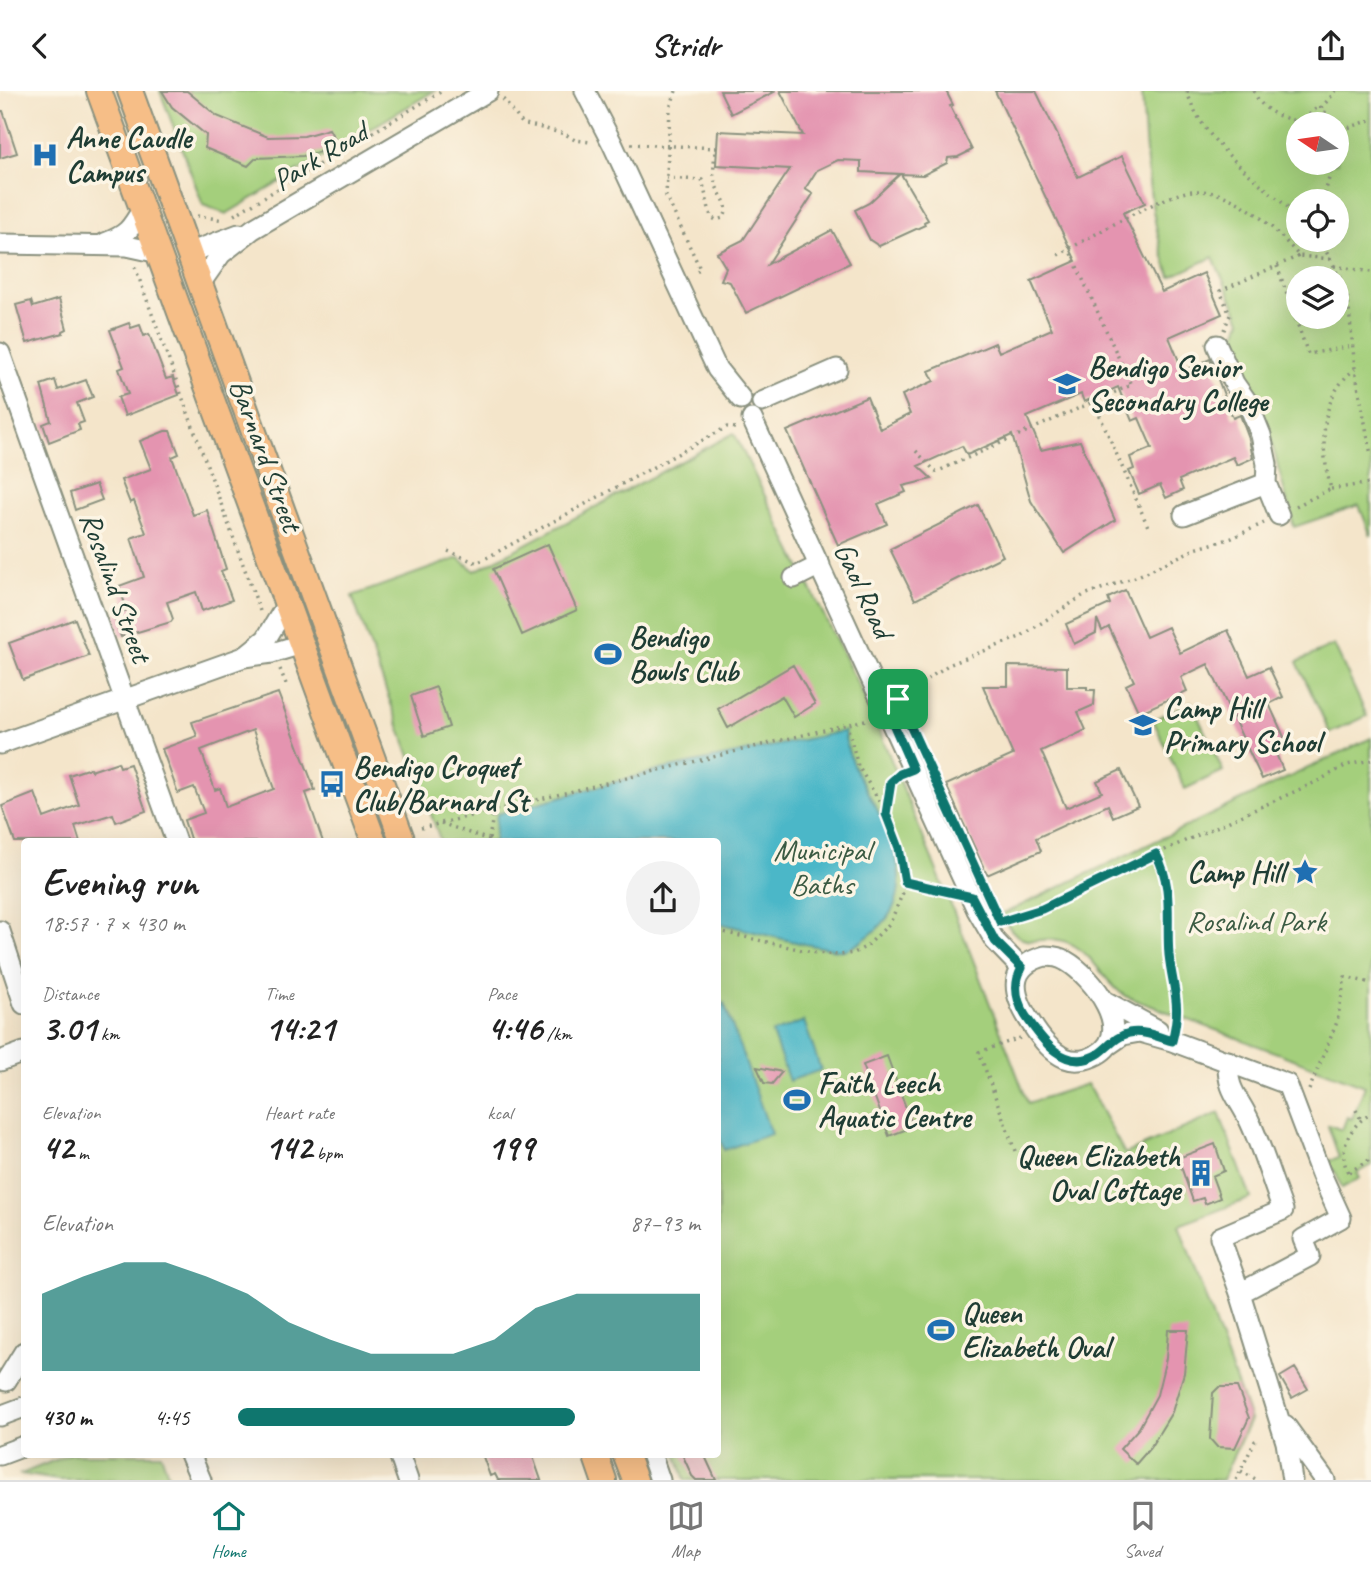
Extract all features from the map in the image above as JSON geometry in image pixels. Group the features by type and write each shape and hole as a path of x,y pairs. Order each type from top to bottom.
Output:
{"main road":[{"name":"Barnard Street","path":"99,91 372,838"},
{"name":"Barnard Street","path":"130,91 263,455 413,835"},
{"path":"189,253 183,259 184,281 204,338 228,442"},
{"path":"263,455 271,508 312,629 309,641 302,644"},
{"path":"596,1458 604,1480"},
{"path":"627,1458 635,1480"}],"street":[{"name":"Park Road","path":"200,284 221,254 253,229 488,91"},
{"name":"Gaol Road","path":"585,91 717,369 741,399 740,412 745,418 750,417 972,897 995,941 1022,968"},
{"path":"97,246 124,236 143,208"},
{"name":"Park Road","path":"189,253 253,229"},
{"path":"0,244 136,247 159,253"},
{"path":"1217,345 1234,383 1248,403 1261,435 1267,464 1266,483 1279,515"},
{"name":"Rosalind Street","path":"0,353 175,838"},
{"path":"750,417 837,369"},
{"path":"1184,515 1266,483"},
{"path":"794,578 820,565"},
{"path":"244,657 266,639 288,604"},
{"path":"0,744 244,657 272,653 302,644"},
{"path":"0,931 21,995"},
{"path":"1107,1046 1113,1033 1113,1019 1104,1000 1077,969 1065,960 1045,956 1022,968 1017,983 1018,1001 1035,1030 1058,1054 1071,1060 1083,1060 1098,1055 1107,1046 1113,1040 1133,1032 1172,1041 1287,1084 1341,1218 1303,1239 1310,1256 1240,1293"},
{"path":"1104,1000 1172,1041"},
{"path":"0,1061 21,1053"},
{"path":"1228,1061 1227,1075 1234,1096 1251,1122 1283,1210 1220,1237 1277,1413 1292,1480"},
{"path":"6,1381 21,1357"},
{"path":"0,1416 21,1408"},
{"path":"1277,1413 1325,1480"},
{"path":"0,1455 21,1447"},
{"path":"193,1458 201,1480"},
{"path":"400,1458 408,1480"},
{"path":"652,1458 660,1480"}],"path":[{"path":"188,215 226,220 442,91"},
{"path":"498,91 522,123 562,133 575,140 601,143"},
{"path":"676,91 670,108 666,196 700,270 696,272"},
{"path":"1187,91 1195,112 1220,146 1286,205"},
{"path":"1254,91 1257,100 1279,118 1286,119"},
{"path":"1326,112 1321,107 1336,91"},
{"path":"1313,112 1320,106 1326,112"},
{"path":"1349,127 1371,120"},
{"path":"640,144 716,148 714,180 727,206 727,213 716,220 711,217 702,180 666,178"},
{"path":"1058,255 1163,201 1179,194 1200,191 1226,197 1246,207 1283,237 1299,256"},
{"path":"916,451 936,472 1131,385 1069,249"},
{"path":"1327,252 1348,299 1355,369 1371,455"},
{"path":"1217,345 1230,314 1220,291 1299,256 1331,258"},
{"path":"133,263 262,617"},
{"path":"1334,265 1371,272"},
{"path":"1277,266 1308,354 1353,346"},
{"path":"1331,489 1323,442 1325,424 1334,395 1346,376 1355,369"},
{"path":"1094,402 1149,529"},
{"path":"449,551 477,563 750,417"},
{"path":"413,835 441,823 872,719 948,665 1020,637 1084,595 1138,576 1195,549 1246,532 1331,489 1371,483"},
{"path":"277,660 286,684"},
{"path":"721,932 816,953 839,955 854,953 867,946 890,923 905,888 899,848 886,814 858,766 847,725"},
{"path":"1005,930 1000,922 1042,909 1316,782 1347,765 1371,760"},
{"path":"886,814 891,782 900,774 913,769"},
{"path":"489,838 494,810"},
{"path":"441,823 481,838"},
{"path":"1156,854 1162,864 1168,891 1169,954 1178,1007 1172,1041"},
{"path":"905,882 972,897"},
{"path":"1308,1092 1337,1022 1345,977 1371,983"},
{"path":"1015,1151 979,1052 1022,1037"},
{"path":"1356,1111 1362,1120"},
{"path":"1348,1172 1344,1162 1350,1133 1371,1114"},
{"path":"1326,1185 1371,1159"},
{"path":"1236,1480 1255,1441 1260,1439"},
{"path":"1241,1471 1257,1480"}],"green space":[{"path":"160,91 434,91 226,214 203,205"},
{"path":"1142,91 1371,91 1371,536 1359,505 1294,527 1270,436 1229,356 1241,320 1213,257 1171,277 1153,210"},
{"path":"734,433 871,711 965,939 1028,1103 1087,1084 1125,1154 1219,1113 1251,1198 1179,1225 1250,1420 1222,1480 685,1480 677,1458 721,1458 721,838 440,838 352,596 459,558 475,571"},
{"path":"1334,645 1367,716 1330,733 1297,662"},
{"path":"1191,702 1223,771 1185,789 1153,720"},
{"name":"Rosalind Park","path":"1371,738 1371,1165 1357,1173 1360,1178 1342,1188 1336,1173 1326,1162 1339,1157 1328,1126 1342,1130 1347,1117 1352,1119 1365,1086 1125,996 1075,946 1052,939 1035,941 1019,937 1001,915"},
{"path":"60,1458 162,1458 170,1480 59,1480 21,1474"}],"water":[{"name":"Municipal Baths","path":"844,731 855,769 878,811 895,853 899,882 892,910 871,934 854,946 837,950 721,924 721,838 494,838 497,814 660,770"},
{"path":"724,1003 771,1134 724,1150 721,1142 721,1004"},
{"path":"804,1021 821,1070 789,1081 772,1033"}],"building":[{"path":"162,91 187,91 217,116 268,137 304,136 329,129 339,147 303,156 256,158 248,166 205,148 206,135 172,107"},
{"path":"720,91 776,91 731,114"},
{"path":"780,91 946,91 953,105 950,106 972,150 958,157 948,158 947,163 923,175 901,174 928,220 924,222 925,225 879,246 870,240 855,210 869,203 900,174 861,172 861,161 838,160 817,170 805,189 813,194 768,264 832,230 850,263 746,313 730,282 721,280 726,268 717,253 743,240 790,169 716,165 718,131 803,135"},
{"path":"995,91 1036,91 1078,177 1122,156 1145,203 1123,213 1162,292 1204,273 1222,314 1169,337 1183,371 1210,359 1233,418 1240,415 1253,458 1237,465 1233,457 1179,480 1183,490 1166,498 1160,485 1139,494 1129,471 1134,469 1130,457 1152,448 1139,418 1132,421 1118,387 1084,402 1081,394 1027,417 1041,450 1080,441 1115,520 1064,553 1031,501 1012,435 967,455 962,446 918,466 932,479 903,486 906,492 878,504 887,524 838,545 787,431 867,397 880,429 910,414 902,395 934,381 929,371 995,343 999,352 1052,329 1031,281 1076,261"},
{"path":"0,111 3,111 17,153 0,158"},
{"path":"59,299 67,329 63,333 27,343 16,305 31,301 33,307"},
{"path":"129,323 131,328 140,325 144,336 149,334 166,379 173,377 179,395 125,416 118,397 128,394 119,369 124,367 110,330"},
{"path":"55,380 58,390 86,380 93,397 77,403 84,422 78,424 80,430 49,442 43,424 51,421 41,385"},
{"path":"170,431 179,454 172,457 193,515 207,510 226,569 221,571 232,600 202,611 196,592 167,602 173,619 171,622 121,637 114,615 127,610 119,586 144,577 131,538 146,533 134,501 130,503 121,480 151,469 140,441"},
{"path":"96,484 102,500 75,510 70,493"},
{"path":"978,505 1003,556 915,600 890,549"},
{"path":"548,544 577,610 522,635 493,569"},
{"path":"1125,590 1146,637 1168,627 1180,653 1228,630 1249,676 1269,667 1283,697 1269,704 1289,748 1276,754 1283,770 1262,779 1208,664 1181,677 1187,691 1139,713 1126,685 1134,681 1109,627 1102,631 1097,619 1096,633 1074,644 1066,624 1110,604 1108,598"},
{"path":"75,619 89,656 23,680 9,643"},
{"path":"793,665 815,704 794,717 782,696 728,728 718,709"},
{"path":"1008,666 1067,667 1067,687 1087,687 1087,690 1095,690 1094,705 1078,712 1086,730 1041,751 1066,808 1102,792 1097,781 1121,770 1138,806 1113,817 1108,805 1036,838 1041,851 987,875 946,785 1013,755 983,686 1008,686"},
{"path":"436,687 449,727 424,736 411,696"},
{"path":"278,693 315,790 306,793 322,838 190,838 184,820 204,813 194,787 178,793 162,749 197,736 192,722","holes":["253,730 274,789 226,807 220,788 215,790 201,750"]},
{"path":"118,762 120,767 130,764 146,811 116,822 113,814 75,826 79,838 21,838 21,842 15,842 2,806 35,793 44,818 79,805 69,775 90,768 91,771"},
{"path":"887,1056 913,1127 889,1136 863,1065"},
{"path":"757,1067 782,1072 772,1084 764,1083"},
{"name":"Queen Elizabeth Oval Cottage","path":"1215,1144 1224,1171 1212,1176 1220,1198 1205,1204 1203,1198 1193,1201 1178,1158"},
{"path":"1168,1330 1188,1330 1184,1373 1172,1412 1150,1448 1136,1464 1120,1449 1139,1428 1157,1395 1166,1358"},
{"path":"1295,1368 1308,1389 1292,1398 1280,1377"},
{"path":"1219,1387 1237,1387 1249,1418 1235,1448 1217,1447 1210,1439 1213,1393"},
{"path":"483,1458 533,1458 541,1480 498,1480 495,1474 490,1476"},
{"path":"684,1458 706,1458 716,1480 696,1480"}],"place":[{"name":"Anne Caudle Campus","path":"45,155"},
{"name":"Bendigo Senior Secondary College","path":"1067,384"},
{"name":"Bendigo Bowls Club","path":"608,654"},
{"name":"Camp Hill Primary School","path":"1143,725"},
{"name":"Bendigo Croquet Club/Barnard St","path":"332,784"},
{"name":"Camp Hill","path":"1305,872"},
{"name":"Faith Leech Aquatic Centre","path":"797,1100"},
{"name":"Queen Elizabeth Oval Cottage","path":"1201,1173"},
{"name":"Queen Elizabeth Oval","path":"941,1330"}],"route":[{"path":"898,699 1000,922 1042,909 1156,854 1162,864 1168,891 1169,954 1178,1007 1172,1041 1133,1032 1113,1040 1098,1055 1083,1060 1071,1060 1058,1054 1024,1014 1017,995 1017,983 1022,968 995,941 972,897 905,882 899,848 886,814 894,777 913,769 887,710 898,699"}]}
